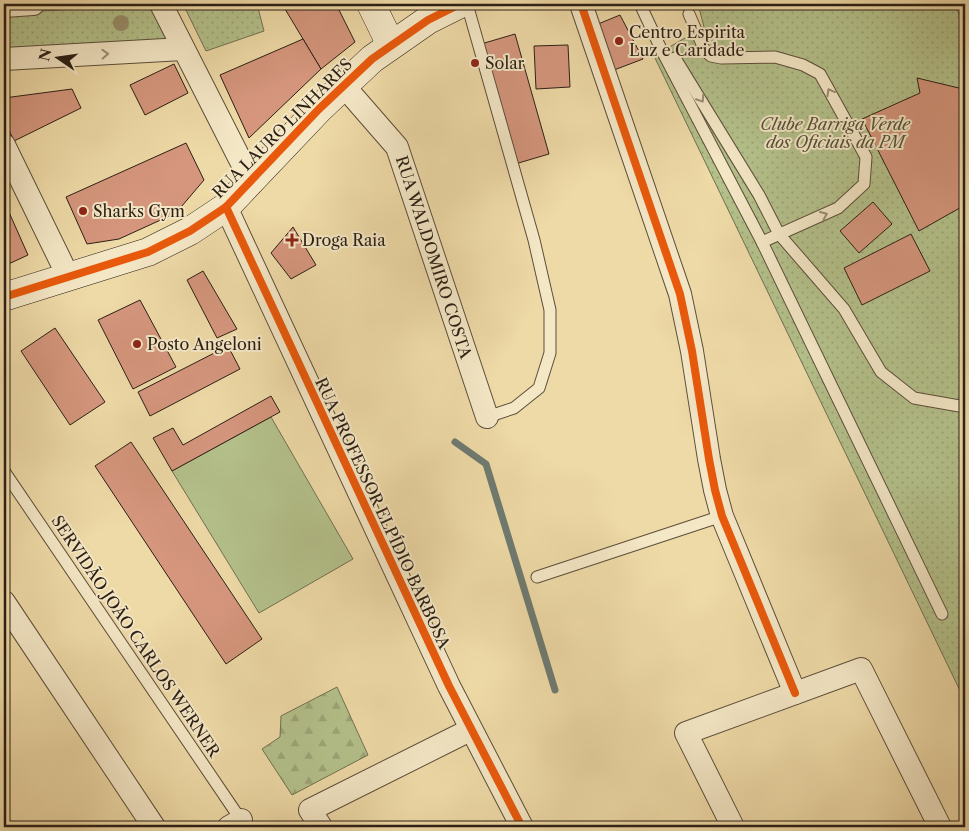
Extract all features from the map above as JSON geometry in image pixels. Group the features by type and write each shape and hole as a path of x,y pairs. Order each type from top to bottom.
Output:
{"main road":[{"path":"371,4 391,45"},
{"name":"RUA LAURO LINHARES","path":"4,297 148,252 190,231 226,207 343,85 372,59 428,20 460,4"}],"street":[{"path":"4,6 33,4"},
{"path":"161,4 250,181"},
{"path":"581,4 680,294 692,351 709,459 722,516 795,693"},
{"path":"4,60 184,49"},
{"name":"RUA WALDOMIRO COSTA","path":"343,85 397,147 486,417"},
{"path":"4,145 69,278"},
{"name":"RUA PROFESSOR ELPÍDIO BARBOSA","path":"226,207 470,730 522,827"},
{"path":"4,602 154,827"},
{"path":"733,827 686,733 861,669 940,827"},
{"path":"321,827 310,810 470,730"}],"lane":[{"path":"467,4 534,240 550,310 550,353 539,388 514,408 486,417"},
{"path":"640,4 762,242 942,614"},
{"path":"689,14 706,51 711,56 722,58 775,57 803,65 820,74 866,157 864,184 838,208 762,242"},
{"path":"675,58 759,195 779,234 844,309 881,372 914,398 965,407"},
{"name":"SERVIDÃO JOÃO CARLOS WERNER","path":"4,471 235,824"},
{"path":"537,577 722,516"}],"green space":[{"path":"183,4 257,4 264,31 206,51"},
{"name":"Clube Barriga Verde dos Oficiais da PM","path":"698,4 954,4 965,26 965,701 654,56 704,27"},
{"path":"150,5 170,44 4,53 4,13"},
{"path":"271,417 353,559 259,613 172,471"},
{"path":"337,687 368,755 292,795 262,749 280,737 281,716"}],"building":[{"path":"282,4 336,4 355,42 321,69"},
{"name":"Centro Espirita Luz e Caridade","path":"620,15 643,59 614,70 598,24"},
{"path":"515,34 549,154 515,164 481,44"},
{"path":"303,39 321,69 249,138 220,75"},
{"path":"568,45 570,87 536,89 534,46"},
{"path":"174,64 188,93 145,115 130,85"},
{"path":"917,78 963,89 961,101 965,98 965,205 919,231 862,119 920,93"},
{"path":"72,89 81,108 14,141 4,119 4,98"},
{"path":"186,143 204,180 176,213 119,239 87,244 66,197"},
{"path":"4,201 28,255 4,266"},
{"path":"873,202 892,224 859,253 840,231"},
{"name":"Droga Raia","path":"293,227 316,265 291,279 271,253"},
{"path":"911,234 930,271 862,305 844,268"},
{"path":"203,271 237,329 217,338 187,280"},
{"name":"Posto Angeloni","path":"140,300 176,367 133,389 98,320"},
{"path":"55,328 105,402 70,425 21,351"},
{"path":"228,346 240,369 150,416 138,392"},
{"path":"271,396 280,412 172,471 153,438 173,428 183,445"},
{"path":"131,442 262,639 226,664 95,466"}],"waterway":[{"path":"455,442 486,464 555,690"}],"cycle path":[{"path":"4,297 148,252 190,231 226,207 319,109 372,59 428,20 460,4"},
{"path":"581,4 680,294 692,351 709,459 722,516 795,693"},
{"path":"226,207 449,686 522,827"}],"place":[{"name":"Centro Espirita Luz e Caridade","path":"619,41"},
{"name":"Solar","path":"475,63"},
{"name":"Sharks Gym","path":"83,211"},
{"name":"Droga Raia","path":"292,240"},
{"name":"Posto Angeloni","path":"137,344"}]}
